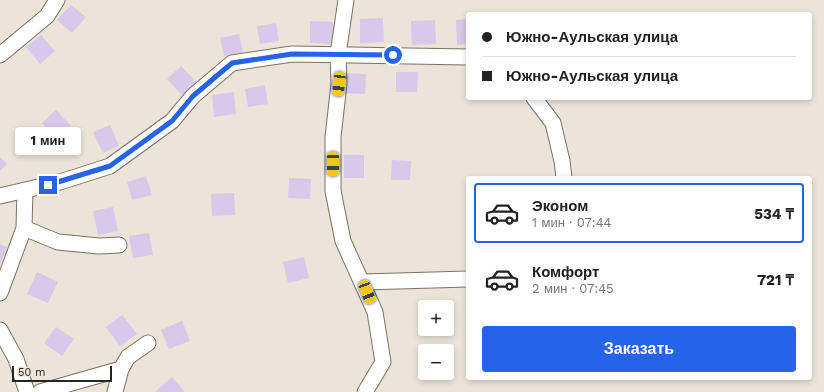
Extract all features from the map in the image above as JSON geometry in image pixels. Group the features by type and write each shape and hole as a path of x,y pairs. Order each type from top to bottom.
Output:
{"street":[{"path":"0,55 47,16 57,0"},
{"path":"346,0 338,54 339,84 333,137 333,191 343,241 363,282 375,312 383,362 365,392"},
{"path":"0,196 60,182 110,166 172,121 193,96 232,63 292,54 466,57"},
{"path":"536,100 553,123 562,161 564,176"},
{"path":"0,293 24,228 25,190"},
{"path":"24,228 58,242 99,246 119,245"},
{"path":"363,282 466,279"},
{"path":"0,330 16,359 28,392"},
{"path":"115,392 121,369 128,357 148,343"},
{"path":"40,392 121,369"}],"building":[{"path":"71,5 86,17 72,33 57,20"},
{"path":"383,18 384,42 360,43 360,19"},
{"path":"466,19 466,44 457,45 456,20"},
{"path":"435,20 436,44 412,45 411,21"},
{"path":"310,21 333,22 333,44 310,43"},
{"path":"276,23 279,41 260,44 257,26"},
{"path":"239,34 243,52 224,56 220,38"},
{"path":"41,35 55,51 40,64 26,47"},
{"path":"181,66 196,82 182,95 167,79"},
{"path":"396,72 418,72 417,92 396,92"},
{"path":"344,73 366,74 365,94 344,93"},
{"path":"265,85 268,104 248,107 245,89"},
{"path":"234,92 236,114 214,117 212,95"},
{"path":"56,110 71,126 57,139 42,123"},
{"path":"110,125 119,146 103,153 93,132"},
{"path":"344,155 364,155 364,178 344,178"},
{"path":"0,157 7,164 0,171"},
{"path":"392,160 411,161 410,180 391,180"},
{"path":"146,176 152,195 132,200 127,182"},
{"path":"289,178 311,179 310,199 288,198"},
{"path":"234,193 235,215 212,216 211,194"},
{"path":"113,207 118,231 98,235 93,211"},
{"path":"149,233 153,255 133,258 129,236"},
{"path":"0,244 7,247 0,264"},
{"path":"304,257 309,278 288,283 283,262"},
{"path":"37,272 58,282 48,303 27,294"},
{"path":"122,315 137,334 120,346 106,327"},
{"path":"182,321 190,341 169,349 161,330"},
{"path":"56,327 74,339 62,356 44,343"},
{"path":"172,377 185,392 155,392"}],"route":[{"path":"48,185 110,166 172,121 193,96 232,63 292,54 393,55"}]}
